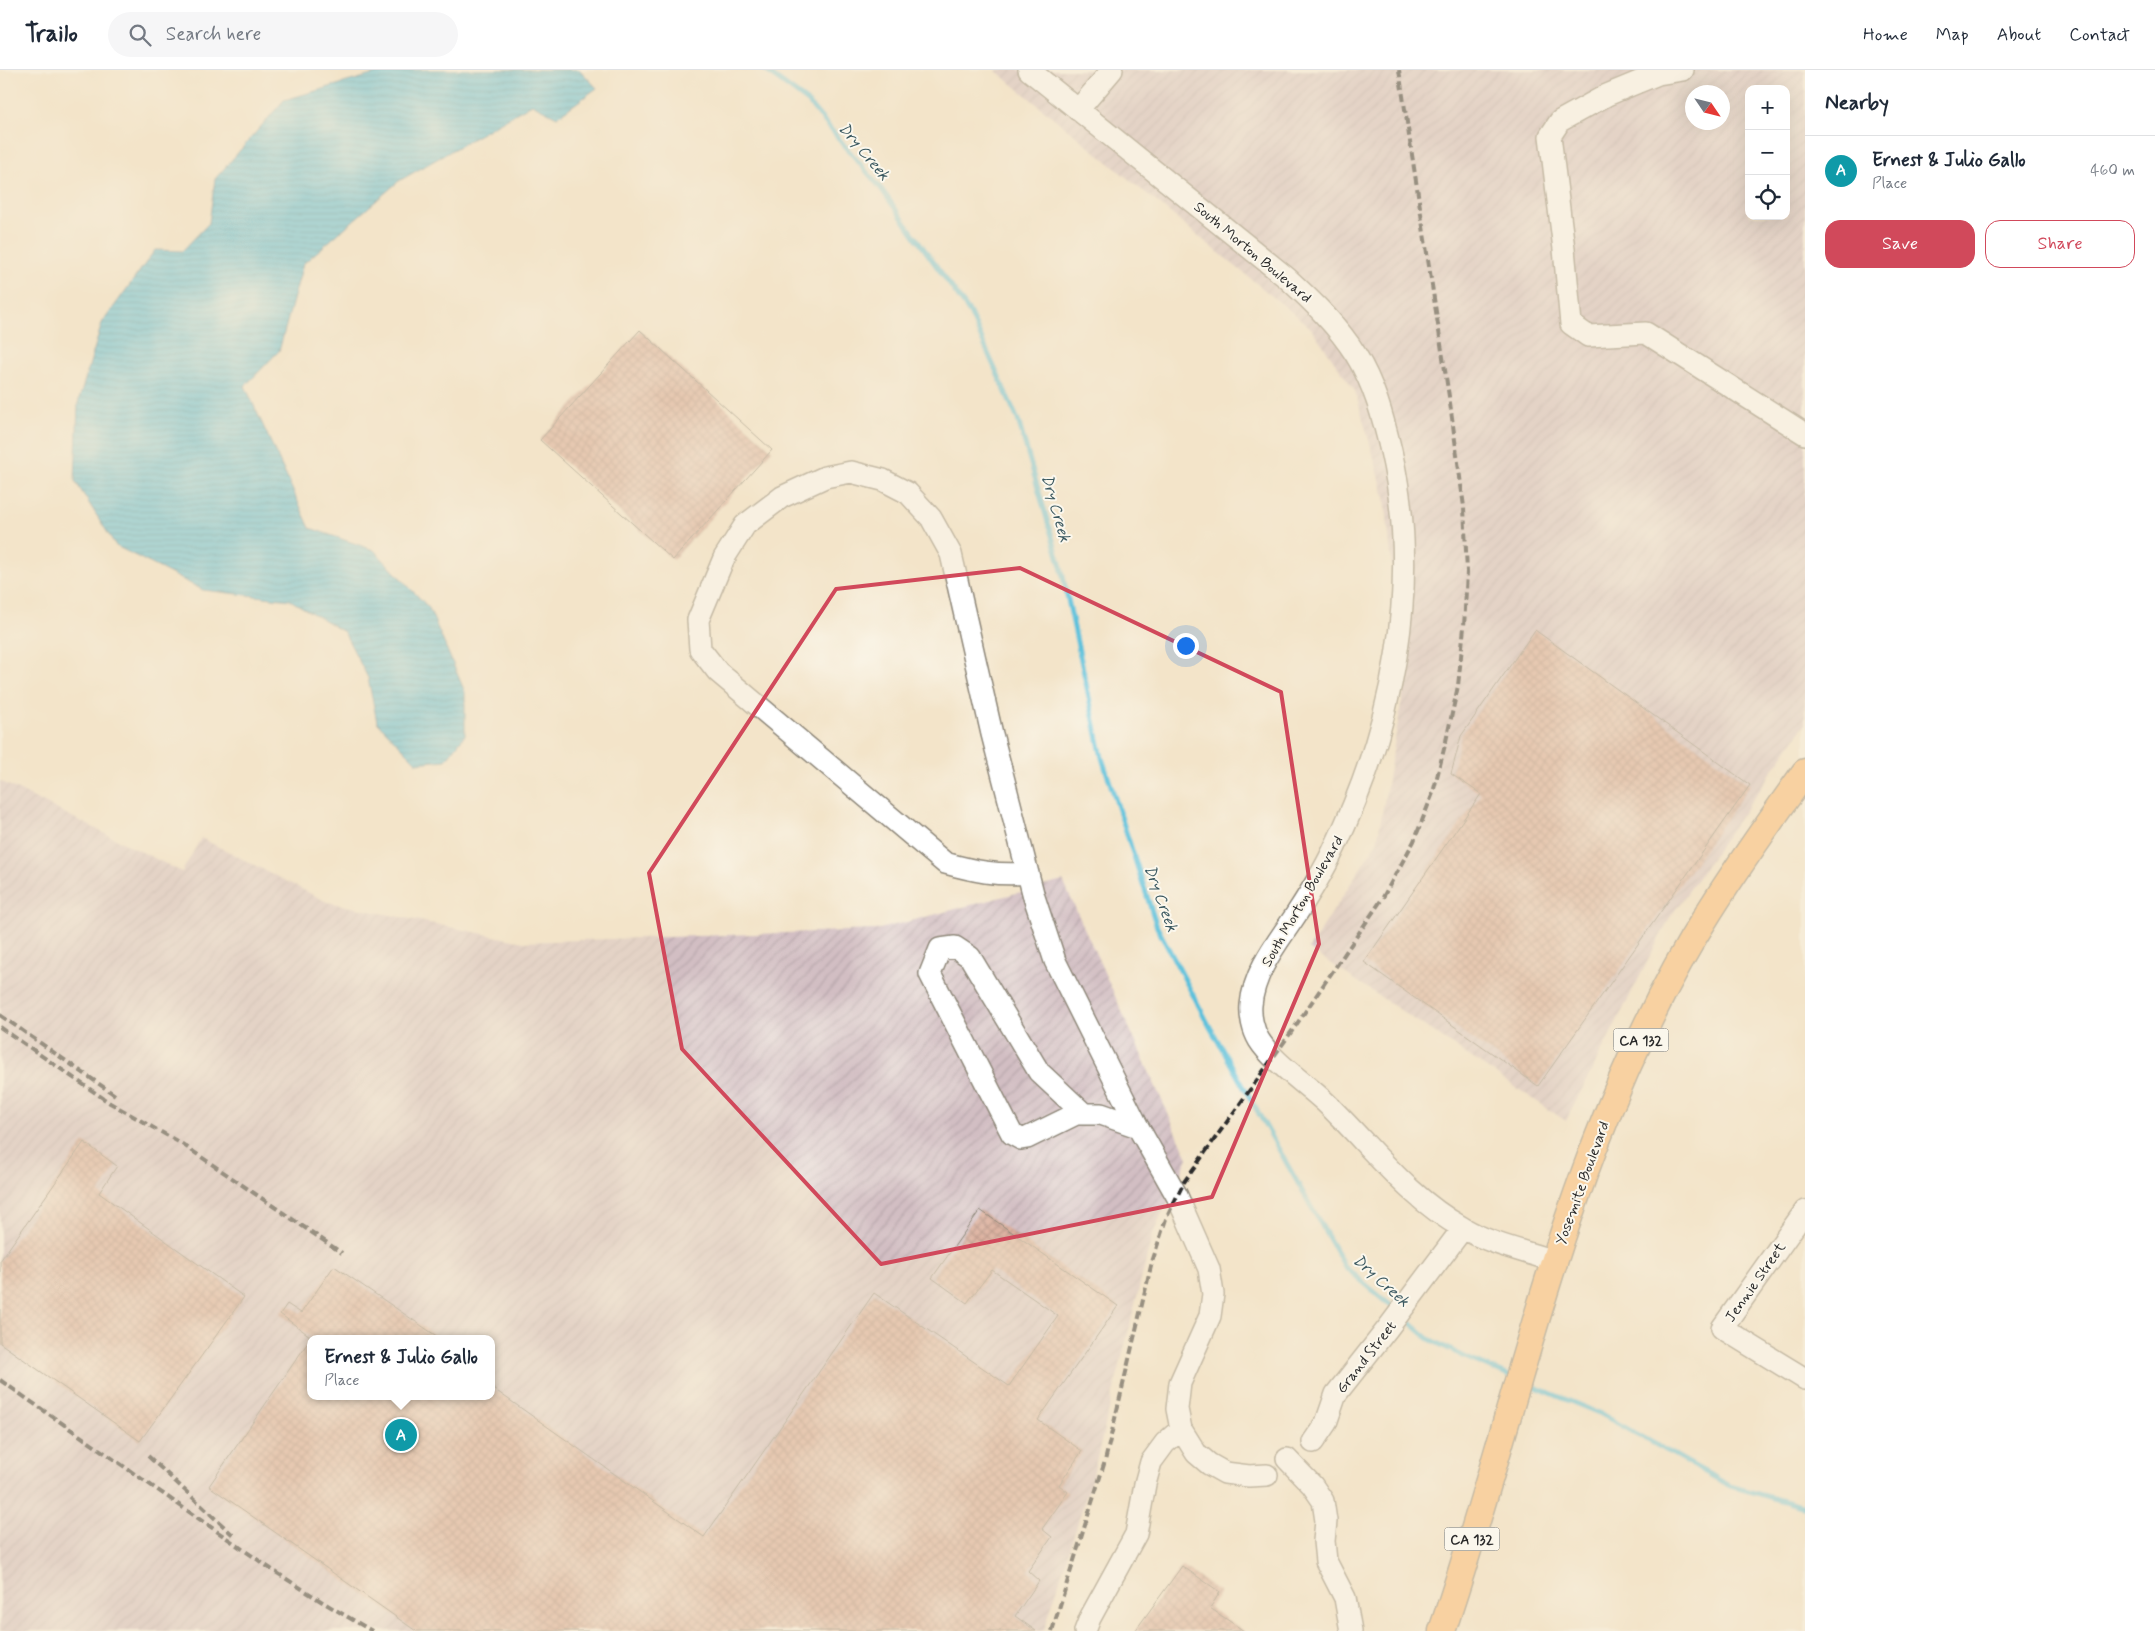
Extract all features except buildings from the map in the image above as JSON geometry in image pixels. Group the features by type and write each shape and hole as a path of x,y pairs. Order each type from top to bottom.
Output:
{"main road":[{"name":"Yosemite Boulevard","path":"1442,1631 1500,1447 1554,1261 1595,1144 1626,1071 1675,970 1713,905 1802,784"}],"street":[{"name":"South Morton Boulevard","path":"1029,70 1287,278 1319,309 1355,354 1375,392 1386,428 1398,480 1403,536 1405,580 1395,666 1372,758 1348,819 1333,852 1312,890 1266,960 1253,993 1252,1014 1254,1030 1266,1048 1326,1103 1396,1176 1426,1204 1463,1228 1554,1261"},
{"path":"1078,110 1112,70"},
{"path":"1683,70 1658,74 1608,94 1560,121 1550,136 1571,324 1588,336 1646,333 1805,434"},
{"path":"1028,873 1004,876 976,872 945,863 718,672 700,649 698,620 724,558 746,525 782,497 825,477 851,472 883,480 908,493 931,518 951,554 992,734 1028,873 1054,961 1138,1127 1177,1196 1201,1247 1210,1278 1212,1294 1210,1316 1180,1384 1177,1409 1181,1429 1196,1453 1209,1464 1225,1473 1249,1476 1267,1475"},
{"path":"1084,1114 1039,1072 970,957 954,947 940,949 930,974 1012,1134 1021,1139 1027,1138 1076,1114 1084,1114 1100,1114 1138,1127"},
{"name":"Jennie Street","path":"1802,1221 1722,1328 1805,1379"},
{"name":"Grand Street","path":"1313,1442 1326,1423 1336,1394 1463,1228"},
{"path":"1085,1631 1090,1618 1136,1534 1151,1462 1165,1443 1181,1429"},
{"path":"1287,1459 1312,1485 1323,1501 1326,1521 1324,1541 1326,1561 1345,1598 1351,1631"}],"highlighted area":[{"path":"1020,568 1281,692 1319,944 1212,1197 881,1264 682,1049 649,873 836,589"}],"shaded area":[{"path":"995,70 1805,70 1805,724 1669,919 1566,1121 1309,949 1377,842 1404,688 1385,497 1355,391 1311,328"},
{"path":"0,781 182,872 201,838 327,902 523,942 876,930 1063,881 1188,1158 1152,1236 1093,1474 1044,1631 0,1631"}],"water":[{"path":"389,70 580,70 597,88 557,117 532,104 399,181 303,264 279,351 245,386 310,528 374,550 429,608 465,692 465,735 446,760 417,763 377,722 368,678 344,632 290,600 203,590 116,546 75,481 78,403 102,323 155,250 182,251 209,223 215,179 284,100"}],"waterway":[{"name":"Dry Creek","path":"765,70 808,102 882,190 970,313 1018,420 1061,567 1102,758 1157,927 1210,1027 1345,1267 1395,1309"},
{"name":"Dry Creek","path":"1404,1317 1429,1339 1511,1377"},
{"name":"Dry Creek","path":"1526,1383 1601,1414 1730,1486 1805,1507"}],"railway":[{"path":"1052,1631 1105,1461 1152,1262 1166,1219 1184,1182 1292,1031 1382,899 1414,841 1433,793 1446,741 1458,686 1464,627 1467,572 1464,507 1399,70"},
{"path":"0,1015 115,1095"},
{"path":"0,1027 110,1103 182,1144 342,1253"},
{"path":"0,1380 271,1569 372,1631"},
{"path":"148,1456 234,1536"}],"place":[{"name":"Ernest & Julio Gallo","path":"401,1435"}]}
